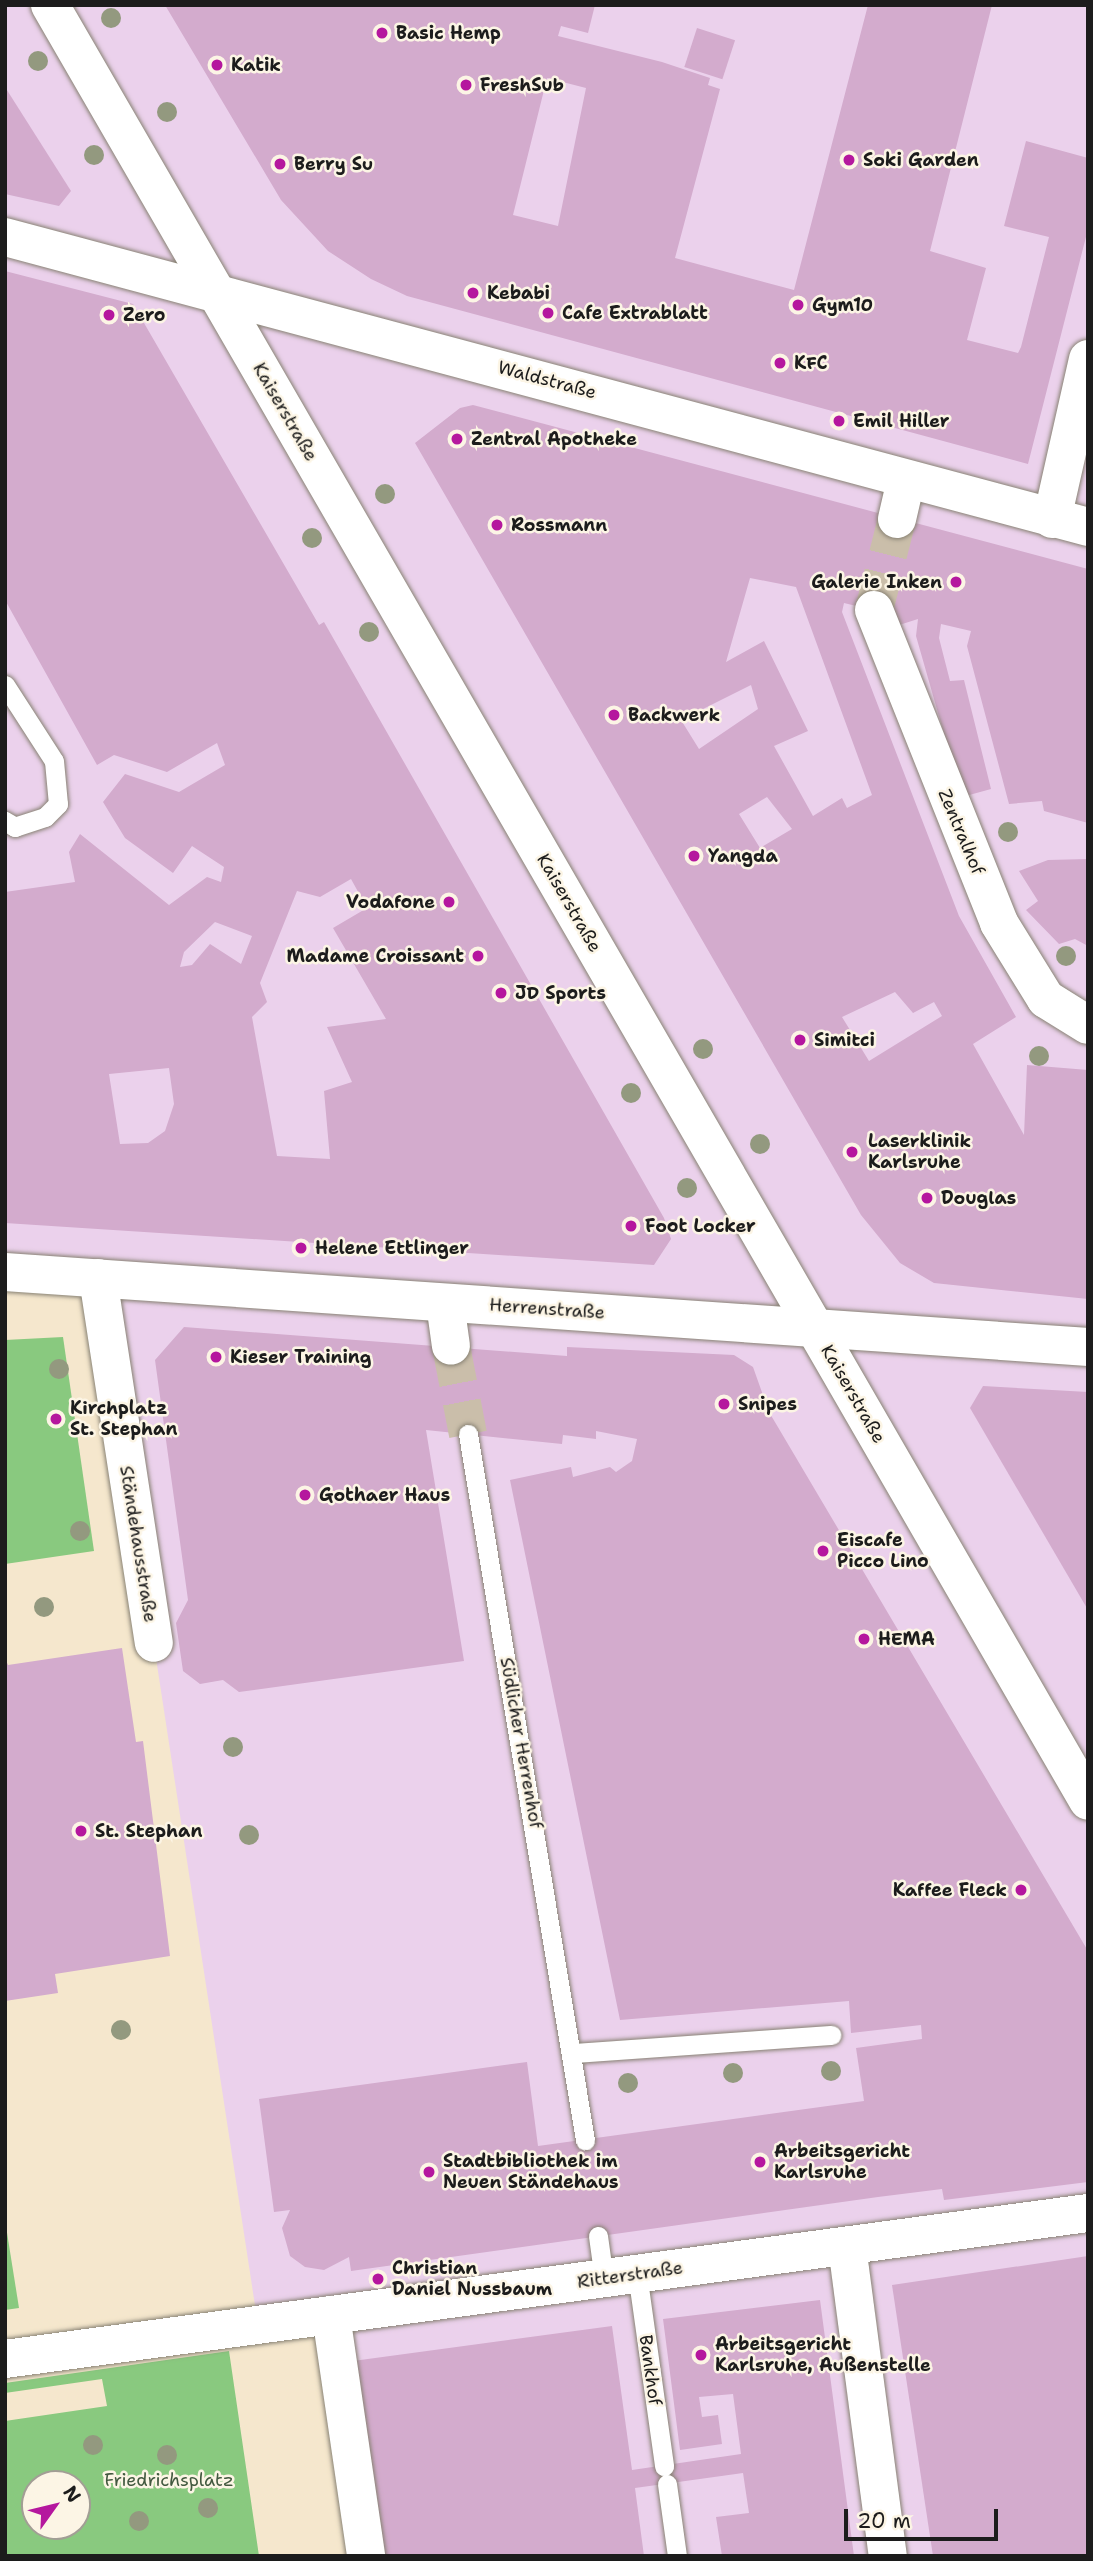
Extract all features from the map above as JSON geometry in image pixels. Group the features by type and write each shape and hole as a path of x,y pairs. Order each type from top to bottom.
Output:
{"street":[{"name":"Kaiserstraße","path":"50,5 1088,1801"},
{"name":"Waldstraße","path":"5,237 1070,523"},
{"path":"1070,523 1088,359"},
{"path":"897,519 906,481"},
{"name":"Zentralhof","path":"874,611 999,923 1046,999 1088,1025"},
{"name":"Herrenstraße","path":"5,1272 1088,1347"},
{"name":"Ständehausstraße","path":"98,1278 154,1643"},
{"path":"446,1303 451,1346"},
{"name":"Ritterstraße","path":"5,2359 1088,2213"},
{"path":"847,2246 888,2556"},
{"path":"331,2315 366,2556"}],"lane":[{"path":"5,685 54,761 58,804 25,824 5,821"},
{"name":"Südlicher Herrenhof","path":"468,1434 573,2053 585,2140"},
{"path":"573,2053 831,2035"},
{"path":"598,2236 620,2276"},
{"name":"Bankhof","path":"620,2276 666,2475 677,2556"}],"shaded area":[{"path":"5,5 1088,5 1088,2556 366,2556 331,2315 258,2325 98,1279 5,1272"}],"green space":[{"name":"Kirchplatz St. Stephan","path":"63,1337 94,1551 5,1564 5,1340"},
{"path":"5,2220 19,2308 5,2310"},
{"name":"Friedrichsplatz","path":"229,2351 259,2556 5,2556 5,2421 107,2406 102,2379 5,2393 5,2383"}],"building":[{"path":"165,5 595,5 588,33 561,26 558,36 662,62 710,78 708,85 720,89 675,258 794,290 868,5 992,5 930,251 986,268 967,340 1018,353 1049,237 1004,226 1026,141 1088,158 1088,229 1028,464 407,296 371,279 328,251 281,200","holes":["547,78 586,88 558,226 513,215"]},
{"path":"697,28 735,40 722,79 684,67"},
{"path":"5,87 71,191 59,206 5,194"},
{"path":"5,271 133,304 319,625 324,622 664,1218 671,1239 654,1265 5,1223 5,892 75,882 69,852 80,834 169,905 207,877 221,882 224,867 192,846 173,873 125,838 103,802 125,774 179,792 225,765 217,743 167,772 114,755 97,765 5,600","holes":["351,879 367,908 333,928 386,1019 327,1027 352,1082 324,1091 330,1159 277,1156 252,1017 267,1002 260,983 297,891 320,897","215,922 252,936 241,964 210,944 192,965 180,967 184,952","169,1068 174,1104 165,1131 148,1143 120,1144 109,1074"]},
{"path":"473,405 1088,569 1088,823 1044,811 1042,801 1009,804 967,646 971,631 941,624 939,638 950,681 964,680 991,789 962,797 916,636 918,619 896,626 897,616 844,603 842,612 959,916 1016,1017 973,1044 1024,1135 1027,1065 1088,1070 1088,1299 934,1283 900,1263 861,1215 415,443 460,408","holes":["750,578 796,587 872,795 847,808 842,798 813,816 774,746 808,731 764,641 726,662","751,685 758,709 699,749 681,720","767,797 792,829 760,848 739,814","895,992 913,1013 934,1002 942,1016 869,1061 842,1017"]},
{"path":"1088,859 1088,946 1075,939 1059,944 1026,910 1038,901 1019,871 1048,860"},
{"path":"184,1327 567,1356 567,1347 734,1355 753,1367 769,1412 1088,1951 1088,2182 944,2200 942,2189 351,2271 349,2257 324,2270 305,2267 290,2256 282,2228 290,2210 274,2212 259,2099 527,2062 538,2146 864,2101 856,2048 922,2039 921,2025 851,2033 849,2001 620,2020 510,1480 571,1467 573,1477 610,1467 616,1472 632,1461 637,1439 596,1431 596,1439 563,1435 562,1444 426,1430 464,1661 239,1692 223,1680 200,1684 183,1671 176,1623 188,1600 155,1360"},
{"path":"983,1386 1088,1392 1088,1610 970,1408"},
{"name":"St. Stephan","path":"122,1648 136,1742 143,1741 170,1956 55,1974 58,1993 5,2001 5,1658 8,1665"},
{"path":"1088,2256 1088,2556 933,2556 892,2285"},
{"path":"820,2300 854,2556 722,2556 716,2517 749,2513 743,2473 635,2488 644,2556 384,2556 353,2361 612,2326 632,2470 741,2454 733,2394 699,2397 702,2417 718,2415 722,2444 680,2450 663,2319"}],"tunnel":[{"path":"874,610 897,519"},
{"path":"451,1346 468,1434"}],"place":[{"name":"Basic Hemp","path":"382,33"},
{"name":"Katik","path":"217,65"},
{"name":"FreshSub","path":"466,85"},
{"name":"Soki Garden","path":"849,160"},
{"name":"Berry Su","path":"280,164"},
{"name":"Kebabi","path":"473,293"},
{"name":"Gym10","path":"798,305"},
{"name":"Cafe Extrablatt","path":"548,313"},
{"name":"Zero","path":"109,315"},
{"name":"KFC","path":"780,363"},
{"name":"Emil Hiller","path":"839,421"},
{"name":"Zentral Apotheke","path":"457,439"},
{"name":"Rossmann","path":"497,525"},
{"name":"Galerie Inken","path":"956,582"},
{"name":"Backwerk","path":"614,715"},
{"name":"Yangda","path":"694,856"},
{"name":"Vodafone","path":"449,902"},
{"name":"Madame Croissant","path":"478,956"},
{"name":"JD Sports","path":"501,993"},
{"name":"Simitci","path":"800,1040"},
{"name":"Laserklinik Karlsruhe","path":"852,1152"},
{"name":"Douglas","path":"927,1198"},
{"name":"Foot Locker","path":"631,1226"},
{"name":"Helene Ettlinger","path":"301,1248"},
{"name":"Kieser Training","path":"216,1357"},
{"name":"Snipes","path":"724,1404"},
{"name":"Kirchplatz St. Stephan","path":"56,1419"},
{"name":"Gothaer Haus","path":"305,1495"},
{"name":"Eiscafe Picco Lino","path":"823,1551"},
{"name":"HEMA","path":"864,1639"},
{"name":"St. Stephan","path":"81,1831"},
{"name":"Kaffee Fleck","path":"1021,1890"},
{"name":"Arbeitsgericht Karlsruhe","path":"760,2162"},
{"name":"Stadtbibliothek im Neuen Ständehaus","path":"429,2172"},
{"name":"Christian Daniel Nussbaum","path":"378,2279"},
{"name":"Arbeitsgericht Karlsruhe, Außenstelle","path":"701,2355"}]}
